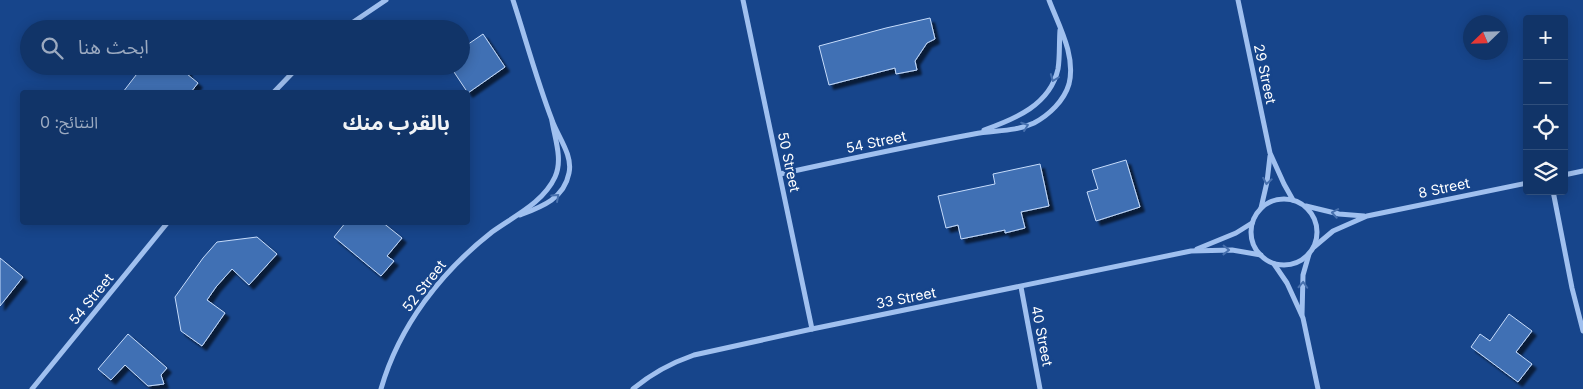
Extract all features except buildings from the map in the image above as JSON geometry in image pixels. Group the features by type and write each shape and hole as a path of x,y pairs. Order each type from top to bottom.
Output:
{"street":[{"path":"356,20 386,0"},
{"name":"52 Street","path":"512,218 539,208 553,200 564,189 569,176 569,157 552,121 513,0"},
{"name":"50 Street","path":"743,0 812,329"},
{"name":"54 Street","path":"780,174 977,133 1012,130 1023,127 1045,116 1060,101 1069,84 1070,74 1068,51 1049,0"},
{"name":"29 Street","path":"1238,0 1270,153 1293,200"},
{"name":"54 Street","path":"977,133 1023,114 1046,94 1056,76 1058,67 1060,30"},
{"path":"276,90 289,75"},
{"name":"52 Street","path":"381,389 398,343 441,279 474,247 544,194 555,176 558,156 552,121"},
{"name":"29 Street","path":"1261,208 1267,182 1270,153"},
{"path":"1568,174 1583,171"},
{"name":"8 Street","path":"1314,247 1333,231 1366,216 1523,184"},
{"path":"1554,195 1572,288 1583,331"},
{"path":"1274,264 1292,264 1302,260 1314,247 1317,230 1315,220 1303,205 1293,200 1269,202 1261,208 1252,223 1252,240 1261,255 1274,264 1287,283 1302,318 1318,389"},
{"name":"8 Street","path":"1303,205 1339,214 1366,216"},
{"name":"33 Street","path":"633,389 659,370 676,361 694,355 1191,251 1236,233 1252,223"},
{"name":"54 Street","path":"32,389 166,225"},
{"name":"33 Street","path":"1191,251 1232,250 1261,255"},
{"path":"1302,318 1303,275 1309,253"},
{"name":"40 Street","path":"1021,287 1040,389"}]}
